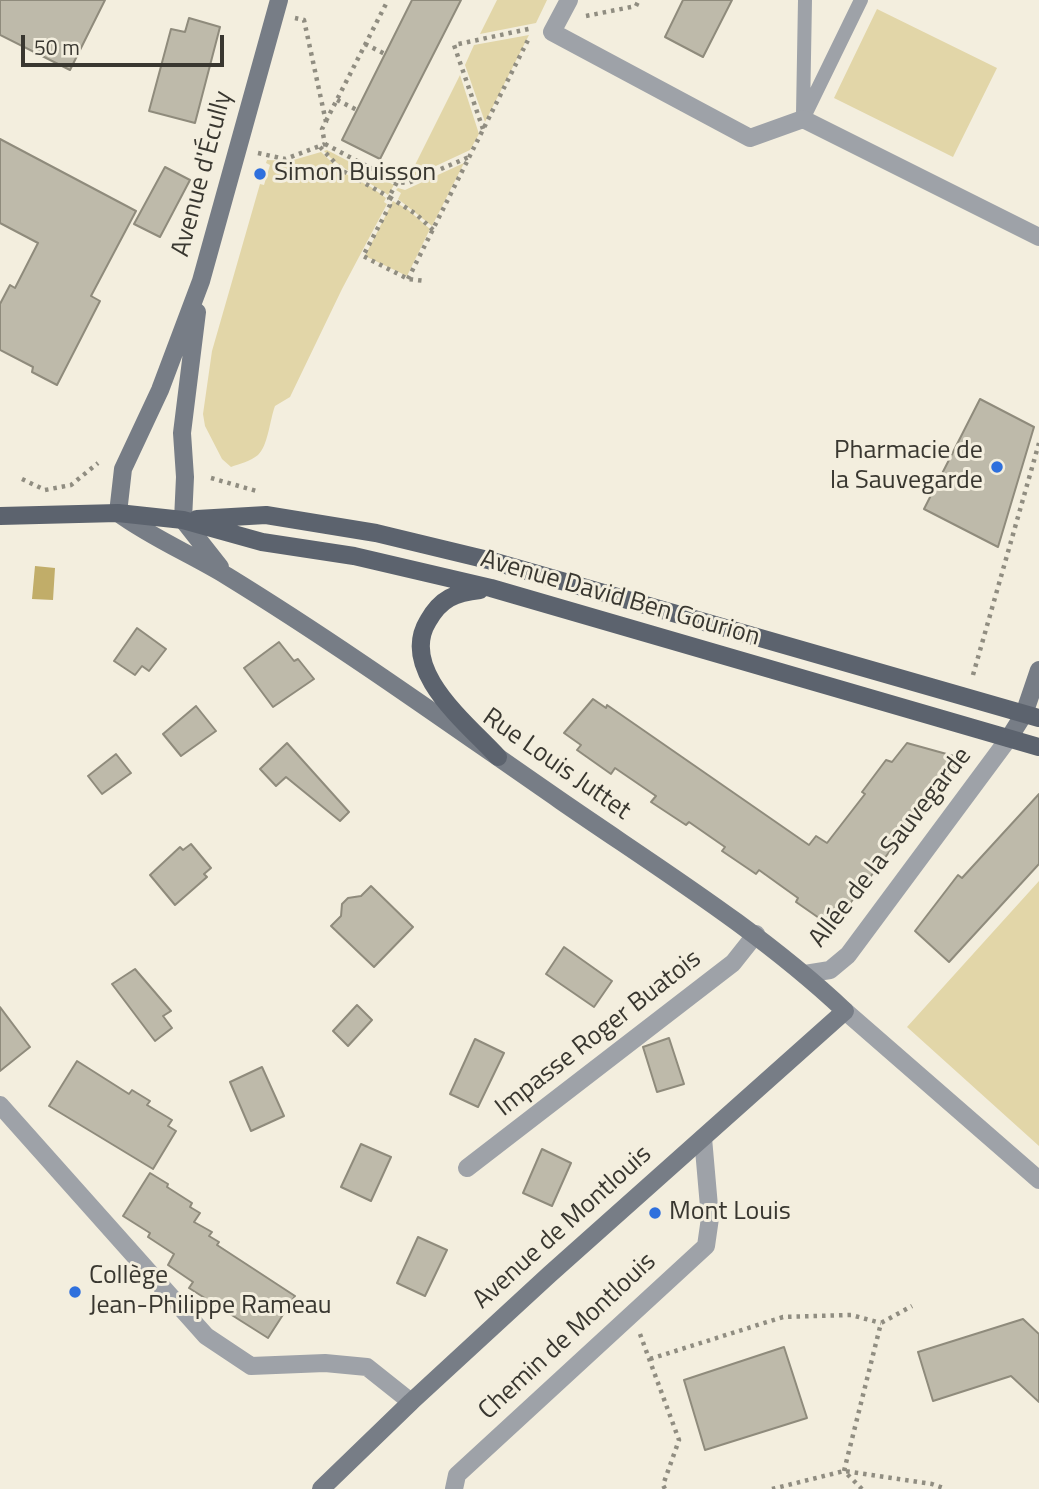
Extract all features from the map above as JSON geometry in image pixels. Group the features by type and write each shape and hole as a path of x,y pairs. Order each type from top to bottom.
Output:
{"main road":[{"path":"0,516 118,513"},
{"name":"Avenue David Ben Gourion","path":"118,513 183,520 262,542 354,556 491,589 1039,747"},
{"name":"Avenue David Ben Gourion","path":"183,520 266,515 376,533 492,561 1031,716"},
{"path":"491,589 459,593 436,606 423,629 420,656 430,682 499,757"}],"street":[{"name":"Avenue d'Écully","path":"118,513 123,469 160,390 201,281 279,0"},
{"path":"569,0 555,27 750,138 803,119 1039,237"},
{"name":"Avenue d'Écully","path":"183,520 185,477 182,433 201,281"},
{"name":"Rue Louis Juttet","path":"118,513 227,576 499,757 756,934 845,1011"},
{"name":"Rue Louis Juttet","path":"183,520 227,576"},
{"path":"1009,738 1031,716 1039,670"},
{"name":"Allée de la Sauvegarde","path":"805,974 830,970 848,955 1009,738"},
{"name":"Impasse Roger Buatois","path":"467,1168 733,963 756,934"},
{"path":"845,1011 1039,1180"},
{"name":"Avenue de Montlouis","path":"321,1489 411,1402 845,1011"},
{"path":"0,1105 206,1336 251,1366 325,1363 367,1367 411,1402"},
{"name":"Chemin de Montlouis","path":"454,1489 457,1475 706,1246 710,1218 703,1138"}],"lane":[{"path":"803,119 805,0"},
{"path":"803,119 861,0"}],"path":[{"path":"388,0 322,130 324,153 343,171 416,214 433,230"},
{"path":"555,27 636,6 639,0"},
{"path":"304,20 326,122"},
{"path":"408,279 433,230 469,157 483,130 500,96 534,27 454,45 483,130"},
{"path":"365,44 385,54"},
{"path":"337,100 357,110"},
{"path":"236,149 285,159 323,146 397,182 408,183 469,157"},
{"path":"397,182 390,197 390,205 363,256 408,279 425,281"},
{"path":"973,675 1039,443"},
{"path":"22,479 45,490 71,485 98,463"},
{"path":"211,478 269,494"},
{"path":"650,1359 783,1317 851,1315 881,1323 912,1306"},
{"path":"632,1314 679,1440 663,1485 665,1489"},
{"path":"844,1471 881,1323"},
{"path":"844,1471 862,1489"},
{"path":"772,1489 844,1471 932,1484 946,1489"}],"shaded area":[{"path":"497,0 547,0 536,23 480,34"},
{"path":"877,9 997,68 953,157 834,98"},
{"path":"529,35 485,122 465,65 474,45"},
{"path":"460,75 479,134 470,150 408,179"},
{"path":"327,150 394,185 388,195 338,164 324,151"},
{"path":"321,152 342,172 386,198 384,202 387,204 290,397 275,406 261,451 252,459 231,467 222,459 205,426 203,414 212,351 260,184 264,185 270,165 266,163 267,160 290,161"},
{"path":"464,163 432,226 398,199 401,193 396,190 398,188 405,190"},
{"path":"393,201 430,229 407,276 365,256"},
{"path":"35,566 55,568 53,600 32,599"},
{"path":"1039,881 1039,1146 907,1027"}],"building":[{"path":"0,0 105,0 70,70 0,35"},
{"path":"412,0 461,0 380,159 342,140"},
{"path":"683,0 732,0 703,57 665,37"},
{"path":"189,18 220,27 195,123 149,111 171,29 185,32"},
{"path":"0,139 136,211 91,296 100,301 57,385 32,372 33,367 0,350 0,304 10,285 15,288 38,243 0,223"},
{"path":"165,167 190,180 160,237 134,224"},
{"path":"980,399 1034,427 998,547 924,509"},
{"path":"137,628 166,649 149,671 142,666 135,675 114,661"},
{"path":"279,642 294,661 298,659 314,679 273,707 244,668"},
{"path":"593,699 606,708 607,705 809,845 816,836 827,843 865,794 862,792 886,760 892,762 907,743 961,758 832,927 796,902 798,898 759,870 756,874 722,851 725,847 689,822 686,825 651,802 656,796 615,768 611,774 577,750 581,745 564,733"},
{"path":"196,706 216,731 181,756 163,734"},
{"path":"287,743 349,812 340,821 286,777 276,786 260,769"},
{"path":"116,754 131,773 102,794 88,776"},
{"path":"1039,794 1039,864 949,962 915,931 958,875 962,878"},
{"path":"191,844 211,868 204,874 207,877 175,905 150,875 180,847 183,850"},
{"path":"371,886 413,927 374,967 331,926 341,916 342,904 348,898 361,896"},
{"path":"564,947 612,981 594,1007 546,974"},
{"path":"135,969 171,1011 163,1016 172,1028 155,1041 112,984"},
{"path":"357,1005 372,1020 348,1046 333,1031"},
{"path":"0,1007 30,1047 0,1071"},
{"path":"669,1038 684,1084 657,1092 643,1047"},
{"path":"475,1039 504,1053 478,1107 450,1094"},
{"path":"77,1061 129,1094 132,1090 150,1101 147,1105 172,1120 168,1126 176,1131 153,1169 49,1106"},
{"path":"262,1067 284,1116 251,1131 230,1082"},
{"path":"361,1144 391,1157 371,1201 341,1187"},
{"path":"542,1149 571,1163 552,1206 523,1193"},
{"path":"150,1173 192,1203 190,1207 200,1213 194,1222 212,1232 209,1236 219,1242 217,1245 295,1296 268,1338 189,1288 193,1282 168,1265 174,1254 148,1237 150,1233 123,1216"},
{"path":"418,1237 447,1250 425,1296 397,1283"},
{"path":"1023,1319 1039,1334 1039,1402 1011,1376 933,1401 918,1352"},
{"path":"784,1347 807,1418 705,1450 684,1380"}],"place":[{"name":"Simon Buisson","path":"260,174"},
{"name":"Pharmacie de la Sauvegarde","path":"997,467"},
{"name":"Mont Louis","path":"655,1213"},
{"name":"Collège Jean-Philippe Rameau","path":"75,1292"}]}
